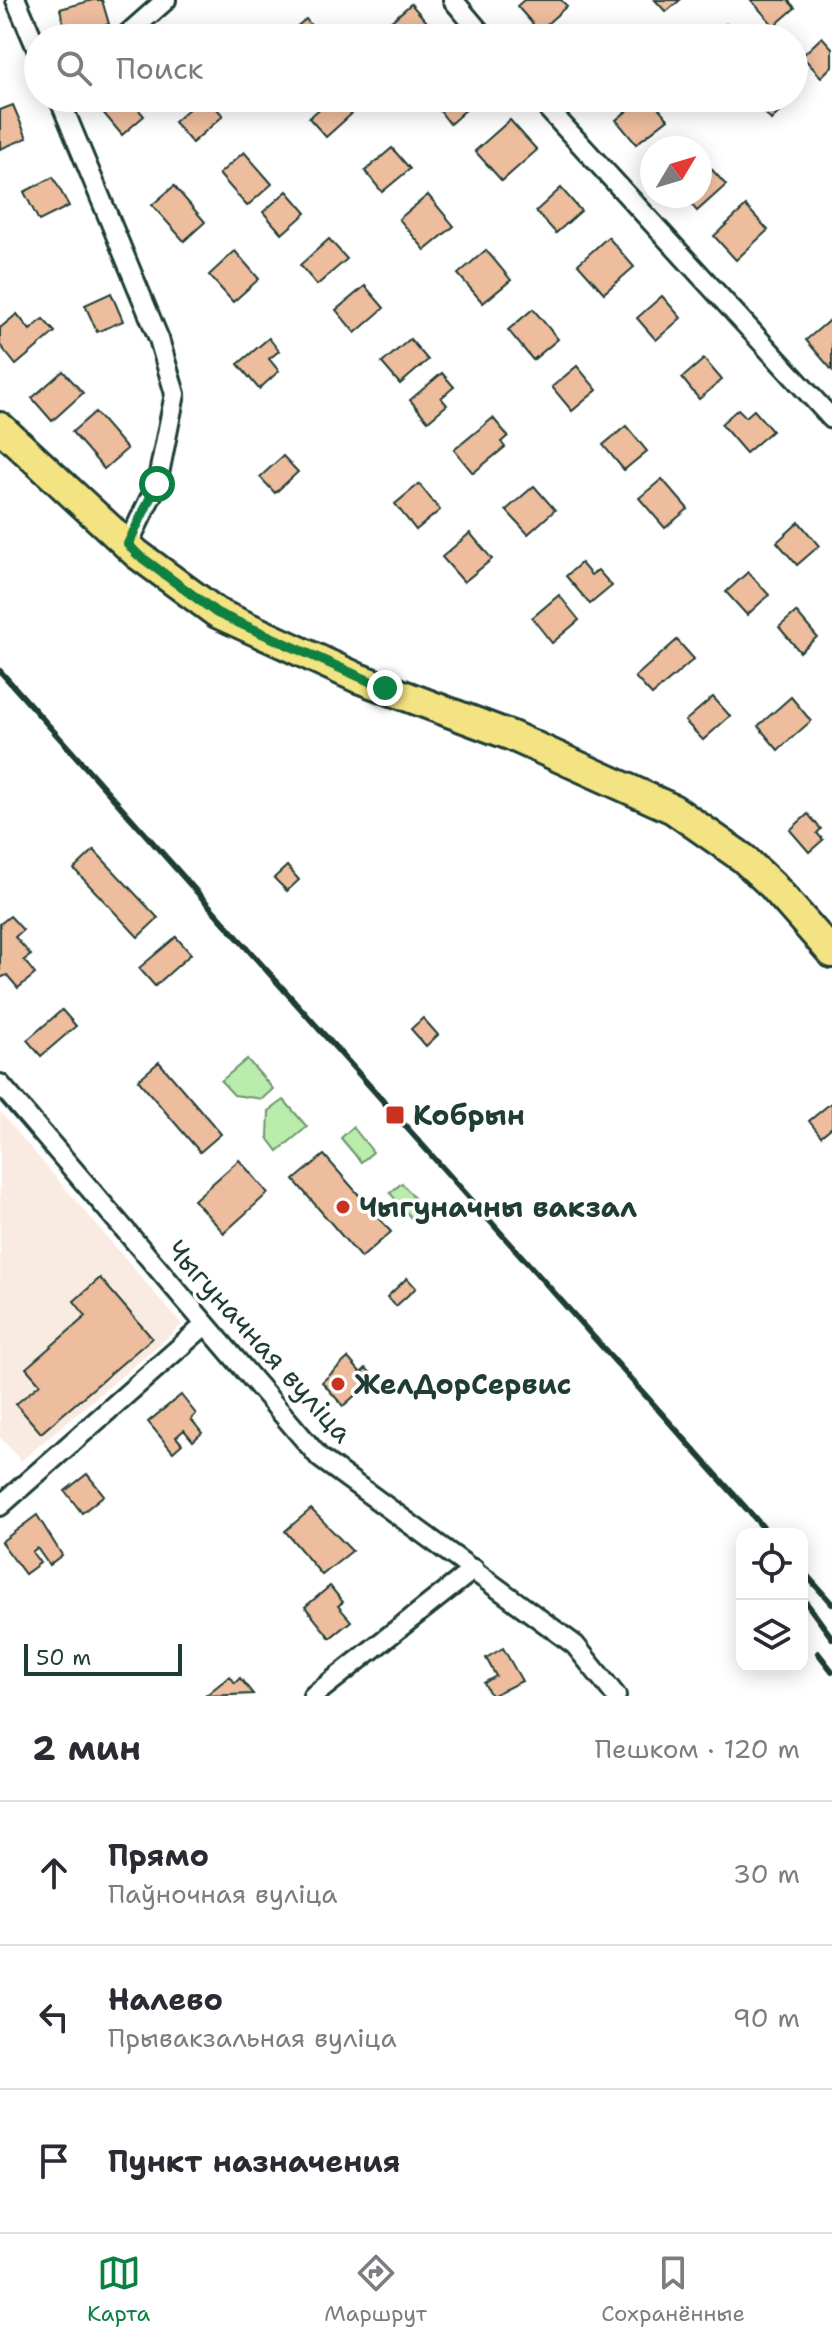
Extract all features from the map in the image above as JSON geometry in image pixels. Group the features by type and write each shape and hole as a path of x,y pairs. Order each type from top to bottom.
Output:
{"main road":[{"path":"0,427 171,582 217,613 358,678 512,736 673,809 743,858 772,885 832,953"}],"street":[{"path":"16,0 26,24"},
{"path":"139,24 166,0"},
{"path":"453,0 473,24"},
{"path":"65,112 159,339 175,394 157,484 128,544"},
{"path":"551,112 832,419"},
{"name":"Чыгуначная вуліца","path":"0,1084 320,1458 575,1645 616,1696"},
{"path":"0,1506 205,1325"},
{"path":"313,1696 474,1569"}],"shaded area":[{"path":"0,1112 182,1325 21,1461 0,1437"}],"green space":[{"path":"247,1059 273,1089 262,1099 234,1095 221,1081"},
{"path":"284,1100 307,1127 278,1151 268,1138 269,1111"},
{"path":"353,1127 373,1152 361,1162 341,1138"},
{"path":"402,1183 422,1208 411,1218 390,1193"}],"building":[{"path":"102,0 109,24 64,24 60,9"},
{"path":"524,0 561,0 567,6 547,24 533,24 517,6"},
{"path":"655,0 680,0 666,12"},
{"path":"751,0 788,0 795,8 772,24"},
{"path":"411,4 429,24 388,24"},
{"path":"822,37 832,48 832,66 821,77 808,63 808,50"},
{"path":"13,105 27,138 0,149 0,110"},
{"path":"103,112 141,112 144,116 122,135"},
{"path":"185,112 220,112 223,116 192,143 174,122"},
{"path":"316,112 354,112 326,137 309,118"},
{"path":"441,112 463,112 450,124"},
{"path":"626,112 662,112 668,119 646,136 640,136 636,144 616,120"},
{"path":"764,112 779,112 771,120"},
{"path":"510,120 537,150 502,181 475,151"},
{"path":"392,148 410,169 382,192 365,171"},
{"path":"244,152 272,184 247,206 219,174"},
{"path":"712,170 726,185 712,198"},
{"path":"53,177 69,206 39,221 24,192"},
{"path":"174,186 205,222 184,241 152,205"},
{"path":"561,188 581,211 556,233 536,211"},
{"path":"287,191 306,213 282,234 263,212"},
{"path":"428,195 454,226 425,250 399,219"},
{"path":"746,206 768,230 736,260 714,236"},
{"path":"608,237 634,267 604,293 578,264"},
{"path":"329,239 347,259 317,285 300,265"},
{"path":"486,250 511,280 483,303 458,274"},
{"path":"235,251 259,279 233,302 209,275"},
{"path":"365,286 384,308 355,333 336,310"},
{"path":"111,293 123,321 97,332 85,305"},
{"path":"662,296 681,318 656,340 637,318"},
{"path":"533,309 558,339 533,360 508,330"},
{"path":"17,314 30,330 43,319 55,332 16,365 0,345 0,328"},
{"path":"832,318 832,370 806,340"},
{"path":"269,338 279,351 269,359 279,371 259,389 238,364"},
{"path":"410,339 428,360 400,384 382,363"},
{"path":"704,359 722,380 699,399 682,378"},
{"path":"577,366 597,390 572,411 552,387"},
{"path":"63,371 83,393 52,421 32,398"},
{"path":"442,373 454,387 441,398 447,405 428,421 410,400"},
{"path":"738,409 746,417 754,410 772,431 746,453 721,424"},
{"path":"95,412 127,449 104,469 72,432"},
{"path":"493,418 508,436 501,442 505,447 473,473 454,450"},
{"path":"626,426 647,451 624,470 603,445"},
{"path":"283,456 298,472 275,493 260,477"},
{"path":"662,479 688,509 665,528 639,498"},
{"path":"419,484 440,510 416,530 395,504"},
{"path":"534,486 555,510 528,534 506,510"},
{"path":"799,522 819,546 797,565 777,542"},
{"path":"470,533 492,559 464,582 442,557"},
{"path":"581,563 591,575 598,570 612,586 590,604 566,576"},
{"path":"748,572 769,595 747,615 726,592"},
{"path":"559,595 579,620 552,643 532,618"},
{"path":"796,612 817,637 800,652 779,627"},
{"path":"677,640 694,659 652,695 635,677"},
{"path":"713,697 730,716 703,740 685,721"},
{"path":"791,697 811,721 778,750 758,726"},
{"path":"808,814 821,829 817,833 823,840 809,852 790,830"},
{"path":"94,850 158,918 138,937 74,869"},
{"path":"287,866 299,880 287,891 274,878"},
{"path":"10,916 23,930 15,937 31,955 24,960 35,974 18,988 7,975 0,978 0,924"},
{"path":"176,937 191,954 155,986 139,968"},
{"path":"62,1010 76,1026 41,1056 27,1040"},
{"path":"423,1018 438,1035 426,1046 411,1029"},
{"path":"159,1062 221,1134 200,1152 138,1080"},
{"path":"832,1102 832,1127 821,1136 809,1121"},
{"name":"Чыгуначны вакзал","path":"324,1155 391,1232 361,1258 294,1180"},
{"path":"239,1160 268,1193 224,1233 194,1200"},
{"path":"100,1278 152,1338 41,1433 16,1404 40,1384 26,1368 86,1316 74,1301"},
{"path":"407,1278 416,1288 396,1306 387,1297"},
{"path":"348,1358 361,1373 366,1368 375,1378 343,1406 322,1382"},
{"path":"181,1395 196,1414 191,1419 202,1433 193,1441 184,1430 176,1437 182,1444 173,1452 148,1422"},
{"path":"87,1474 104,1495 82,1513 65,1491"},
{"path":"311,1509 352,1551 322,1575 285,1531"},
{"path":"37,1515 62,1555 49,1565 37,1548 32,1552 40,1563 25,1574 1,1542"},
{"path":"330,1586 343,1602 338,1606 351,1621 330,1638 305,1607"},
{"path":"503,1648 522,1681 491,1696 484,1683 496,1676 486,1658"},
{"path":"230,1676 235,1683 240,1678 253,1694 205,1696"}],"railway":[{"path":"0,671 764,1528"},
{"path":"808,1577 832,1604"},
{"path":"804,1600 832,1638"},
{"path":"818,1653 832,1671"}],"place":[{"name":"Кобрын","path":"395,1115"},
{"name":"Чыгуначны вакзал","path":"343,1207"},
{"name":"ЖелДорСервис","path":"338,1384"}],"route":[{"path":"157,484 128,544 137,554 217,613 275,642 385,688"}]}
